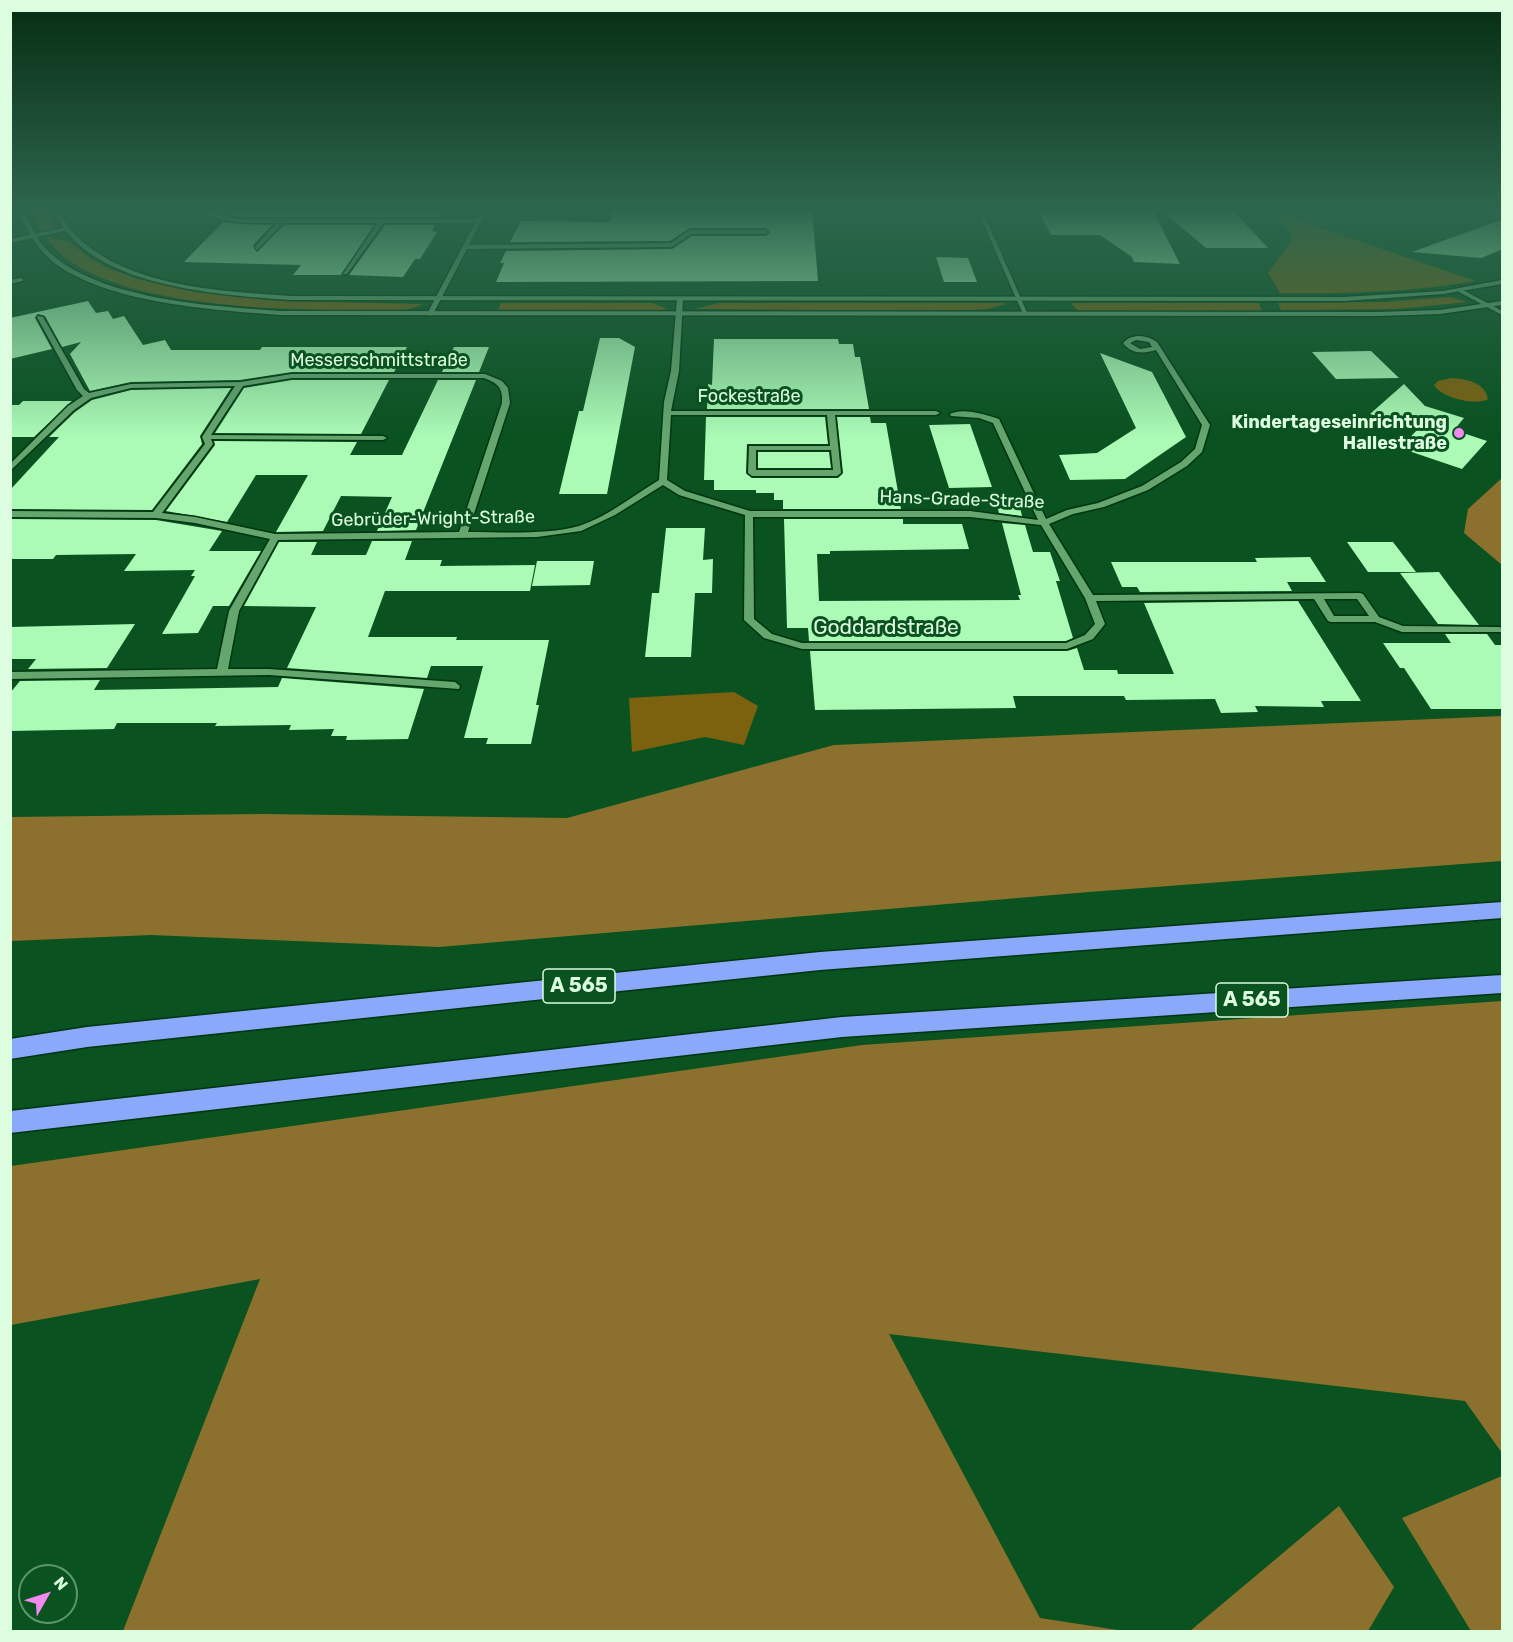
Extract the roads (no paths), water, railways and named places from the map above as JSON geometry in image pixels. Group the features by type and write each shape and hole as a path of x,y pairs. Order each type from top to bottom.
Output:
{"highway":[{"name":"A 565","path":"10,1049 87,1037 820,961 1503,910"},
{"name":"A 565","path":"10,1122 842,1027 1503,984"}],"street":[{"path":"114,286 150,297 218,308 280,313 1408,314 1503,303"},
{"path":"185,286 291,298 439,299 1344,298 1408,297 1486,286"},
{"path":"430,314 445,286"},
{"path":"1012,286 1026,314"},
{"path":"1461,291 1503,313"},
{"path":"663,481 680,299"},
{"path":"40,316 81,390 88,396"},
{"name":"Hans-Grade-Straße","path":"663,481 682,493 749,514 970,514 1044,523 1070,512 1101,505 1145,488 1184,464 1199,450 1206,425 1155,343"},
{"name":"Messerschmittstraße","path":"10,469 71,408 88,396 131,386 240,384 292,376 485,376 497,381 508,392 464,535"},
{"path":"206,437 240,384"},
{"name":"Fockestraße","path":"668,413 936,413"},
{"name":"Fockestraße","path":"831,413 837,473 752,473 752,448 834,448"},
{"path":"954,414 980,416 996,421 1044,523"},
{"path":"206,437 383,438"},
{"path":"156,515 209,444 206,437"},
{"name":"Gebrüder-Wright-Straße","path":"10,514 156,515 195,520 275,537 537,534 581,528 612,513 663,481"},
{"name":"Goddardstraße","path":"749,514 749,620 768,636 802,646 1067,646 1089,637 1100,624 1090,598 1044,523"},
{"path":"222,672 234,611 275,537"},
{"path":"1317,596 1331,619 1376,619 1402,629 1499,630"},
{"path":"1090,598 1360,596 1376,619"},
{"path":"10,676 269,672 455,686"}],"place":[{"name":"Kindertageseinrichtung Hallestraße","path":"1459,433"}]}
